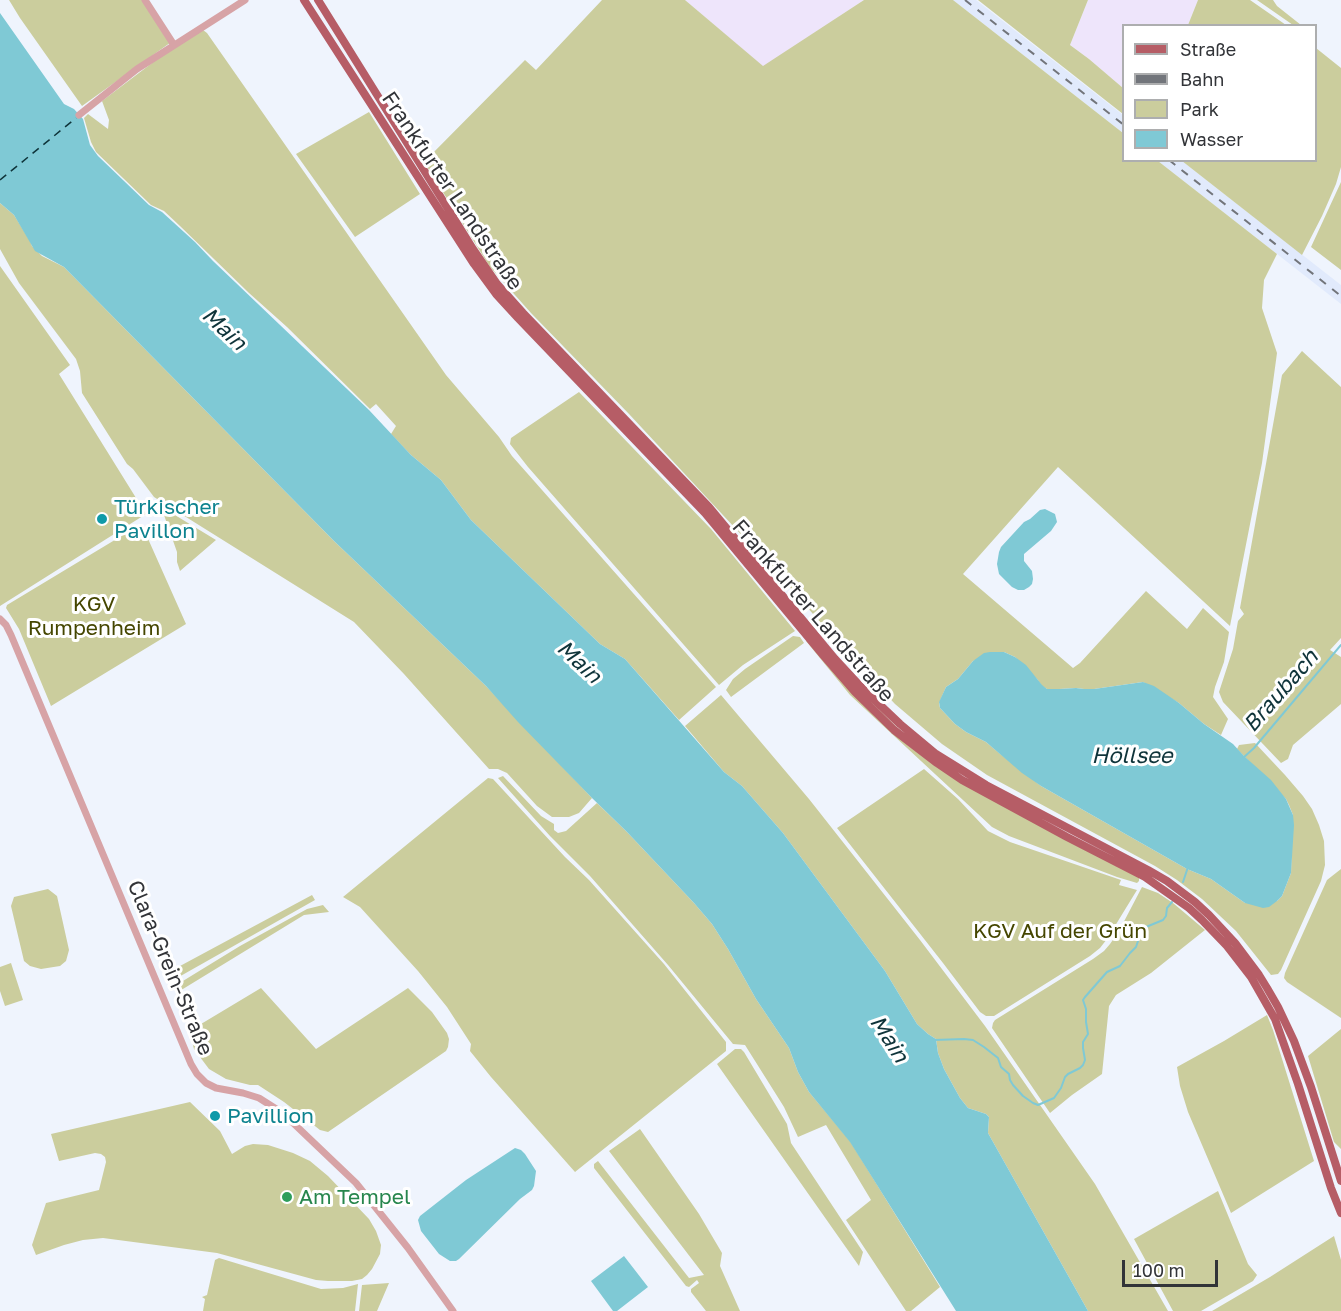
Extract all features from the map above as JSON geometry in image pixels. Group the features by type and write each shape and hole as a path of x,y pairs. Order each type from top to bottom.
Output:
{"main road":[{"name":"Frankfurter Landstraße","path":"304,0 474,264 496,294 705,513 823,656 872,709 912,744 962,780 1164,889 1202,920 1227,946 1256,984 1275,1019 1341,1213"},
{"name":"Frankfurter Landstraße","path":"318,0 382,105 497,284 709,507 861,687 936,754 986,785 1167,881 1195,902 1235,943 1259,975 1287,1025 1339,1166 1341,1181"},
{"path":"1329,1144 1341,1153"},
{"path":"1325,1169 1339,1166"}],"street":[{"path":"145,0 174,45"},
{"path":"79,115 129,75 245,0"},
{"name":"Clara-Grein-Straße","path":"0,619 11,635 197,1074 206,1083 216,1088 259,1098 290,1120 356,1184 408,1248 451,1309"}],"shaded area":[{"path":"685,0 864,0 763,67"},
{"path":"953,0 976,0 1122,114 1122,132"},
{"path":"1088,0 1198,0 1188,24 1122,24 1122,87 1070,45"},
{"path":"1159,162 1183,162 1341,285 1341,304"}],"green space":[{"path":"9,0 147,0 174,40 82,106"},
{"path":"602,0 685,0 763,66 864,0 953,0 1122,132 1122,162 1159,162 1277,254 1264,280 1262,308 1277,353 1262,463 1230,626 1058,467 963,574 1073,668 1146,591 1187,629 1203,608 1229,632 1224,662 1213,697 1228,719 1221,735 1179,703 1143,682 1094,689 1047,689 1015,657 1004,652 973,661 958,679 946,687 939,703 940,708 955,724 986,742 1041,786 1187,869 1211,879 1245,903 1277,901 1282,896 1291,873 1293,815 1289,805 1286,799 1237,749 1239,745 1255,743 1303,796 1312,809 1324,841 1325,865 1321,881 1278,974 1271,975 1236,931 1202,899 1177,880 987,775 942,744 895,704 844,650 788,585 490,267 424,162 525,60 536,70"},
{"path":"978,0 1088,0 1070,45 1122,87 1122,113"},
{"path":"1198,0 1250,0 1285,24 1188,24"},
{"path":"1257,0 1273,0 1300,24 1292,24"},
{"path":"203,30 446,375 499,437 512,456 716,687 679,720 625,659 600,644 471,520 441,480 411,455 391,434 396,426 376,404 370,409 180,226 164,211 151,205 96,152 84,118 88,114 108,129 109,120 102,101 156,60"},
{"path":"1317,49 1341,68 1341,167 1322,216 1302,255 1183,162 1317,162"},
{"path":"369,112 420,194 355,237 296,154"},
{"path":"1341,182 1341,270 1311,247"},
{"path":"0,203 14,215 32,246 42,256 64,267 334,541 486,686 592,798 579,813 569,817 552,817 537,806 507,773 498,769 489,769 354,622 154,497 127,464 82,393 80,371 76,359 19,283 0,249"},
{"path":"0,266 70,365 59,374 146,514 0,606"},
{"path":"1302,351 1341,387 1341,638 1330,650 1341,657 1341,704 1293,745 1288,759 1281,763 1223,702 1219,692 1233,649 1238,621 1244,614 1240,608 1282,375"},
{"path":"579,392 711,529 795,631 743,665 719,685 510,444 511,438"},
{"path":"165,509 216,540 180,571 177,552 164,515"},
{"name":"KGV Rumpenheim","path":"133,529 145,532 186,624 51,706 19,629 6,608 7,605"},
{"path":"793,636 800,637 804,643 731,697 726,690 733,679"},
{"path":"806,641 936,765 1139,877 1139,881 1137,883 1117,877 1009,836 992,827 850,695"},
{"path":"721,695 809,799 985,1026 1095,1184 1168,1311 1088,1311 988,1133 989,1117 968,1108 960,1098 944,1069 936,1039 917,1024 885,971 783,833 742,786 724,772 685,726"},
{"name":"KGV Auf der Grün","path":"924,769 958,799 988,831 1010,842 1121,880 1119,885 1137,890 1100,948 994,1016 986,1016 980,1012 837,828"},
{"path":"503,776 541,816 554,824 554,830 558,833 566,831 597,803 712,924 756,999 789,1048 809,1092 850,1141 940,1287 911,1311 906,1311 846,1220 871,1200 826,1125 798,1137 784,1107 745,1045 733,1044 590,876 498,778"},
{"path":"488,778 493,779 589,880 664,964 726,1042 726,1051 575,1172 470,1051 471,1044 447,1007 418,971 360,907 343,897"},
{"path":"1341,869 1341,1018 1284,978 1327,880"},
{"path":"1142,887 1158,893 1173,903 1205,930 1151,973 1116,995 1109,1006 1102,1074 1050,1113 992,1028 993,1023 1104,951 1119,931"},
{"path":"48,889 57,896 69,950 66,961 60,966 41,969 30,966 24,961 11,906 14,897"},
{"path":"312,895 315,900 177,978 167,973"},
{"path":"323,905 329,912 304,915 178,992 178,984 240,946 307,909"},
{"path":"11,963 23,1000 5,1006 0,991 0,967"},
{"path":"261,988 316,1049 408,988 432,1012 447,1033 448,1047 446,1051 328,1132 320,1130 258,1085 226,1079 209,1069 194,1049 191,1030"},
{"path":"1267,1015 1314,1161 1231,1213 1188,1112 1177,1067"},
{"path":"1341,1029 1341,1149 1334,1142 1308,1056"},
{"path":"735,1049 741,1049 744,1052 787,1124 791,1143 863,1252 859,1266 717,1064"},
{"path":"190,1102 220,1131 232,1154 253,1144 268,1145 310,1161 328,1176 369,1219 376,1231 381,1245 380,1254 367,1275 362,1279 352,1281 316,1280 217,1253 103,1238 83,1240 36,1255 32,1245 46,1203 99,1190 106,1162 105,1157 95,1153 59,1161 51,1134"},
{"path":"640,1129 699,1214 722,1253 720,1266 740,1311 706,1311 691,1292 691,1289 699,1283 697,1280 689,1287 686,1286 594,1168 594,1164 598,1161 689,1278 704,1275 609,1151"},
{"path":"1218,1191 1248,1264 1257,1275 1253,1281 1201,1311 1173,1311 1134,1239"},
{"path":"1334,1236 1341,1260 1341,1311 1212,1311 1270,1277"},
{"path":"219,1258 321,1289 343,1288 358,1284 355,1311 203,1311 205,1299 202,1297 207,1295 215,1260"},
{"path":"389,1283 377,1311 359,1311 362,1285"}],"water":[{"name":"Main","path":"0,13 64,104 74,109 83,119 90,145 98,156 149,205 162,212 195,242 369,410 411,455 441,480 471,520 600,644 625,659 724,772 742,786 783,833 885,971 917,1024 936,1039 944,1069 960,1098 968,1108 989,1117 988,1133 1088,1311 956,1311 850,1142 809,1092 789,1048 756,999 712,924 694,903 518,722 486,686 334,541 64,267 35,251 14,215 0,203"},
{"path":"1045,509 1055,514 1057,522 1051,531 1024,554 1024,561 1032,571 1033,579 1029,587 1018,590 999,574 997,564 999,552 1024,522"},
{"name":"Höllsee","path":"1004,652 1015,657 1026,665 1047,689 1094,689 1143,682 1154,686 1233,744 1271,780 1286,799 1293,815 1291,873 1282,896 1269,907 1263,908 1245,903 1211,879 1187,869 1041,786 986,742 955,724 940,708 939,702 946,687 958,679 973,661 984,653"},
{"path":"515,1148 525,1154 536,1171 532,1190 459,1259 450,1261 439,1254 421,1231 418,1220 420,1216 466,1180"},
{"path":"624,1256 648,1287 617,1311 613,1311 591,1281"}],"waterway":[{"name":"Braubach","path":"1243,758 1341,645"},
{"path":"1183,882 1188,867"},
{"name":"Braubach","path":"934,1040 973,1040 998,1058 1001,1067 1009,1074 1013,1085 1023,1096 1038,1105 1054,1098 1065,1077 1080,1068 1085,1060 1083,1042 1088,1034 1083,1000 1107,972 1120,966 1136,947 1146,927 1163,920 1172,902"}],"ferry route":[{"path":"0,180 76,118"}],"railway":[{"path":"965,0 1122,123"},
{"path":"1172,162 1341,296"}],"place":[{"name":"Türkischer Pavillon","path":"102,519"},
{"name":"Pavillion","path":"215,1116"},
{"name":"Am Tempel","path":"287,1197"}]}
